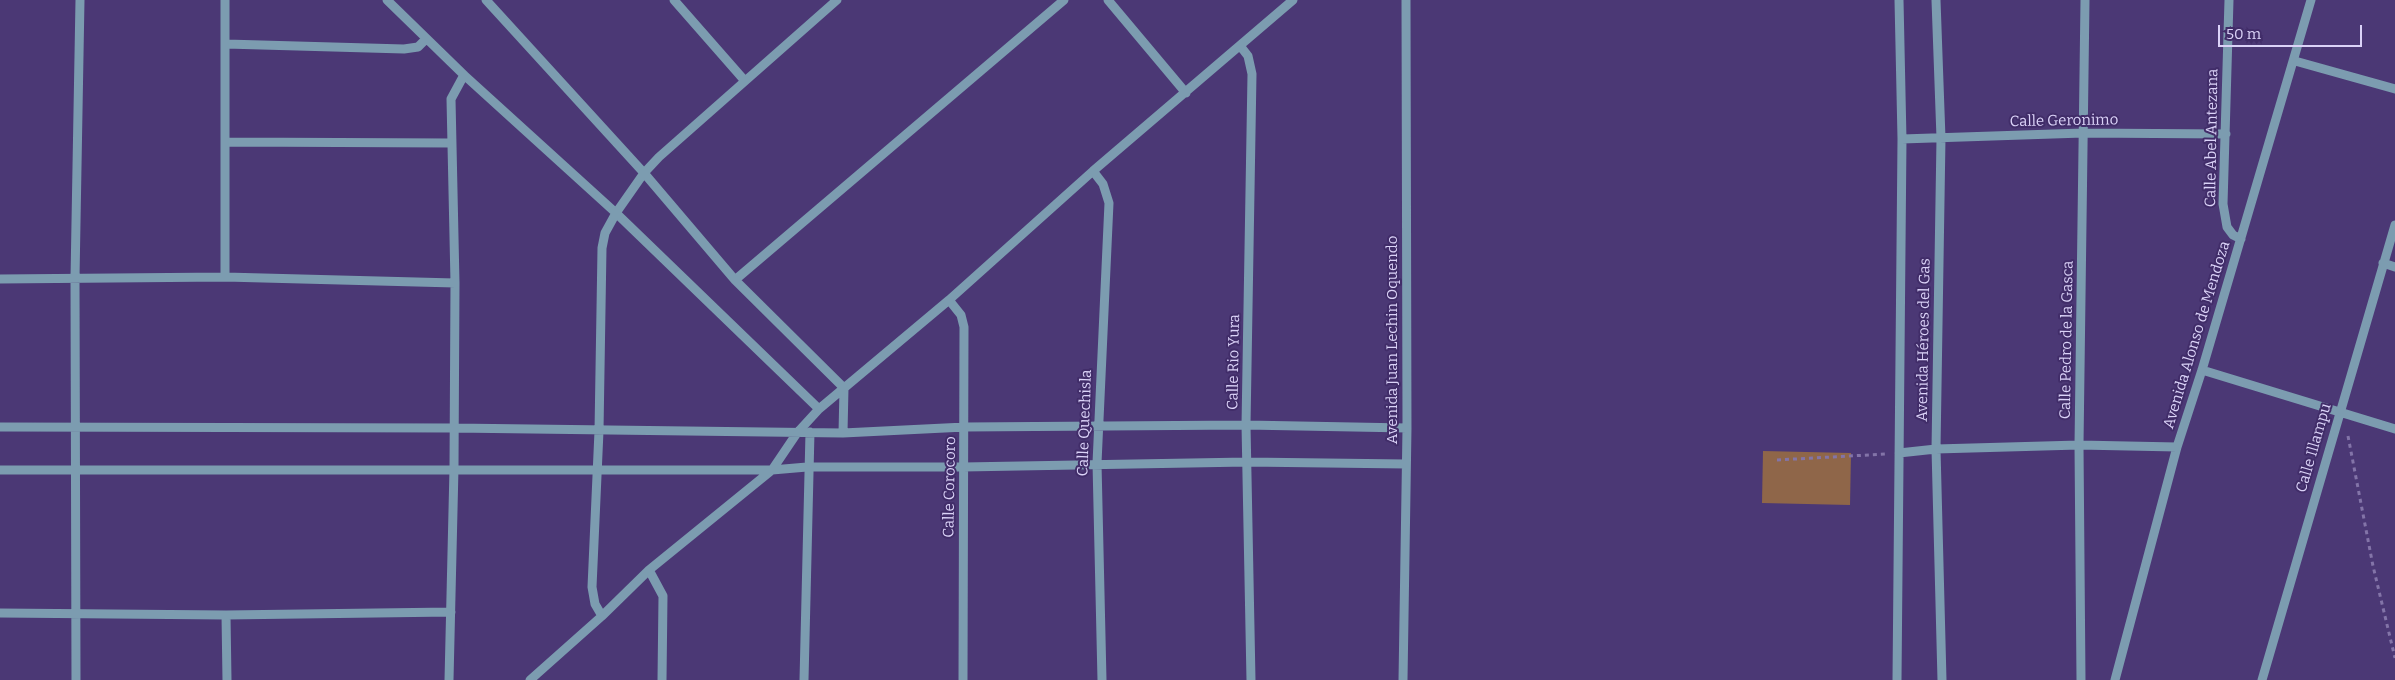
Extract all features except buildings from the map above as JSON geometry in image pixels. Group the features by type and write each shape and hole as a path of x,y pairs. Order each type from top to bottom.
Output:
{"street":[{"path":"76,680 75,278 80,0"},
{"path":"225,277 226,0"},
{"path":"387,0 464,75 616,214 819,409"},
{"path":"486,0 644,173 735,280 844,388 843,433"},
{"path":"674,0 745,81"},
{"path":"602,616 595,604 592,587 599,431 602,248 605,233 644,173 659,157 837,0"},
{"path":"735,280 1064,0"},
{"path":"1108,0 1186,93"},
{"path":"530,680 602,616 649,570 772,470 797,433 819,409 949,300 1093,171 1241,47 1293,0"},
{"name":"Avenida Juan Lechin Oquendo","path":"1403,680 1407,428 1406,0"},
{"name":"Avenida Héroes del Gas","path":"1897,680 1902,139 1899,0"},
{"name":"Avenida Héroes del Gas","path":"1936,0 1941,138 1936,449 1942,680"},
{"name":"Calle Pedro de la Gasca","path":"2081,680 2080,445 2085,0"},
{"name":"Calle Abel Antezana","path":"2229,0 2223,204 2225,218 2233,235 2241,239"},
{"name":"Avenida Alonso de Mendoza","path":"2115,680 2177,446 2202,370 2295,61 2311,0"},
{"path":"226,44 404,49 418,47 426,39"},
{"name":"Calle Rio Yura","path":"1241,47 1248,56 1252,74 1246,425 1251,680"},
{"path":"2295,61 2395,90"},
{"path":"449,680 454,468 454,283 451,99 464,75"},
{"name":"Calle Geronimo","path":"1902,139 2083,133 2226,134"},
{"path":"226,142 451,143"},
{"name":"Calle Quechisla","path":"1093,171 1103,184 1109,203 1097,463 1102,680"},
{"name":"Calle Illampu","path":"2262,680 2338,412 2395,225"},
{"path":"2383,263 2395,267"},
{"path":"0,279 225,277 454,283"},
{"name":"Calle Corocoro","path":"949,300 961,315 964,327 963,680"},
{"path":"2202,370 2395,429"},
{"path":"0,427 454,428 797,433 843,433 965,427 1246,425 1407,428"},
{"path":"804,680 807,467 810,432"},
{"path":"1899,453 1936,449 2080,445 2177,446"},
{"path":"0,470 454,468 772,470 807,467 963,468 1097,463 1406,464"},
{"path":"649,570 663,596 662,680"},
{"path":"0,613 226,615 451,612"},
{"path":"226,615 227,680"}],"path":[{"path":"2338,412 2348,436 2373,566 2395,658"},
{"path":"1777,460 1899,453"}],"shaded area":[{"path":"1763,451 1851,453 1850,505 1762,503"}]}
